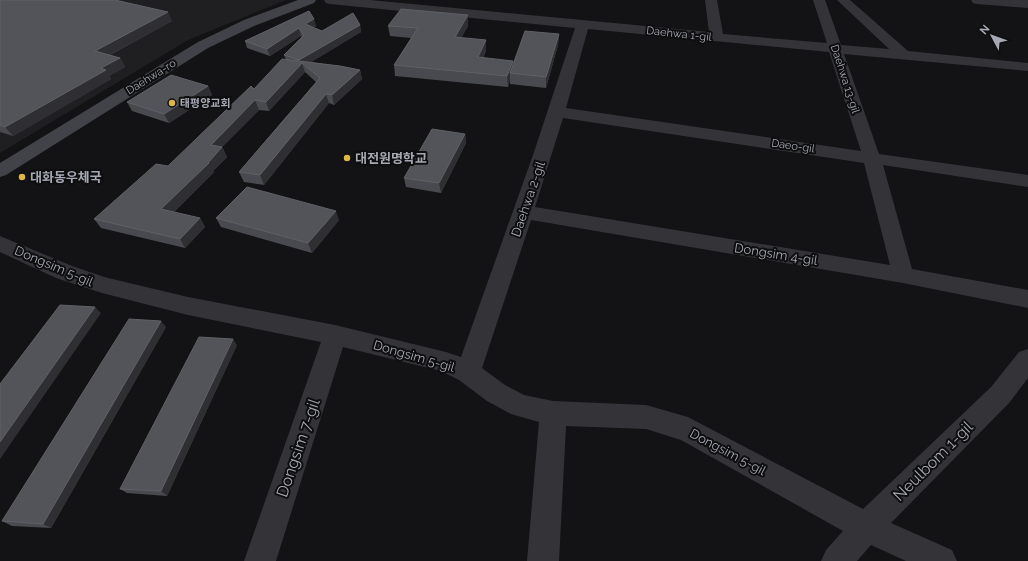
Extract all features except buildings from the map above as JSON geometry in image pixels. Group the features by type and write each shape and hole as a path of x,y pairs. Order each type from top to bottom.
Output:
{"main road":[{"name":"Daehwa-ro","path":"0,171 203,45 249,23 310,0"}],"street":[{"name":"Daehwa 1-gil","path":"330,0 836,50 1028,67"},
{"path":"454,12 478,0"},
{"path":"711,0 717,38"},
{"name":"Daehwa 13-gil","path":"819,0 872,158 903,275"},
{"path":"843,0 905,56"},
{"path":"977,0 1028,3"},
{"path":"1024,0 1028,3"},
{"name":"Daehwa 2-gil","path":"468,372 524,212 557,112 583,24"},
{"name":"Daeo-gil","path":"557,112 1028,181"},
{"name":"Dongsim 4-gil","path":"524,212 903,275 1028,299"},
{"name":"Dongsim 5-gil","path":"0,243 64,272 102,285 188,306 336,335 446,362 468,372 496,393 520,406 553,413 646,417 688,430 866,527 941,561"},
{"name":"Dongsim 7-gil","path":"260,561 336,335"},
{"name":"Neulbom 1-gil","path":"837,561 866,527 1000,395 1028,359"},
{"path":"543,561 553,413"}],"shaded area":[{"path":"0,0 286,0 188,40 0,153"}],"place":[{"name":"태평양교회","path":"172,103"},
{"name":"대전원명학교","path":"347,158"},
{"name":"대화동우체국","path":"22,177"}]}
